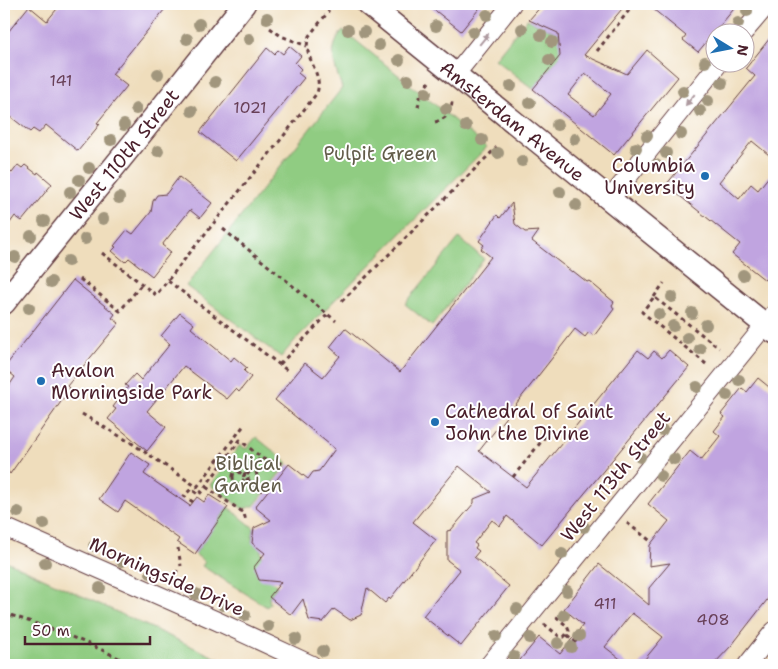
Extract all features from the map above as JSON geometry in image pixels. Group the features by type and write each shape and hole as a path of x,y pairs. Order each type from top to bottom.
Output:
{"main road":[{"name":"West 110th Street","path":"4,303 244,4"},
{"name":"Amsterdam Avenue","path":"368,4 610,199 771,324"}],"street":[{"path":"456,74 512,4"},
{"path":"753,22 768,4"},
{"path":"610,199 712,72"},
{"name":"West 113th Street","path":"489,665 771,324"},
{"name":"Morningside Drive","path":"4,527 209,617 312,665"},
{"path":"747,665 774,632"}],"path":[{"path":"596,51 634,4"},
{"path":"102,253 156,296 317,93 319,79 310,62 307,46 309,36 329,11"},
{"path":"270,28 281,36 307,46"},
{"path":"418,107 421,93 429,82"},
{"path":"435,122 448,115 452,102"},
{"path":"342,301 497,147"},
{"path":"223,229 336,321"},
{"path":"80,279 120,311 141,285"},
{"path":"168,281 288,371"},
{"path":"664,283 642,312 706,364"},
{"path":"654,297 719,348"},
{"path":"280,364 328,314"},
{"path":"82,414 134,444 197,487 245,424"},
{"path":"513,477 548,432 538,425"},
{"path":"194,502 184,496 191,489 199,495 240,440 261,457 285,464"},
{"path":"234,493 261,457"},
{"path":"243,464 253,467 257,474 254,484 246,489 238,486 233,477 236,469 243,464"},
{"path":"232,466 264,492"},
{"path":"206,487 244,514 246,522"},
{"path":"627,523 652,542"},
{"path":"178,548 181,566"},
{"path":"4,613 40,625 107,652 132,665"},
{"path":"553,614 567,626 569,631 567,635"},
{"path":"544,624 559,636 564,637 567,635"},
{"path":"567,635 579,644"}],"green space":[{"path":"527,19 573,40 533,89 495,59"},
{"name":"Pulpit Green","path":"343,30 487,147 297,338 281,357 186,286 342,88 333,52"},
{"path":"459,238 484,259 432,326 405,304"},
{"name":"Biblical Garden","path":"256,437 288,463 254,506 243,509 210,485 240,445 246,449"},
{"path":"228,507 254,528 252,542 261,550 266,570 277,586 269,597 270,604 267,607 202,566 205,562 195,554"},
{"path":"4,560 232,665 4,665"}],"building":[{"path":"61,4 169,4 112,74 127,86 97,123 100,124 78,151 46,125 39,133 33,129 30,132 11,117 4,126 4,37 29,6 47,21"},
{"path":"427,4 483,4 461,31"},
{"path":"543,4 626,4 584,55 627,74 647,50 678,77 614,155 533,89 560,56 558,33 529,20","holes":["585,73 611,94 594,115 568,95"]},
{"path":"647,4 738,4 723,22 706,22 706,42 698,52 683,40 686,36"},
{"path":"774,33 774,159 752,141 719,182 739,199 751,184 758,190 774,170 774,268 765,280 732,254 740,244 666,185 755,76 750,72 756,72 756,56"},
{"path":"289,46 301,56 295,63 301,69 298,73 304,78 236,161 200,132 267,48 274,54 278,50 283,54"},
{"path":"18,165 22,168 25,165 37,174 38,172 52,184 22,221 15,216 4,231 4,166 12,173"},
{"path":"179,177 212,203 200,218 190,210 162,245 171,252 152,276 129,258 125,262 112,251 127,230 133,234 151,212 153,201 157,195 166,194"},
{"name":"Cathedral of Saint John the Divine","path":"512,203 515,224 525,232 539,231 532,241 572,272 587,282 589,281 614,302 612,305 614,309 594,336 589,332 585,337 575,329 479,451 526,487 638,350 648,358 654,351 662,358 669,350 689,367 542,545 507,516 500,526 492,520 474,543 477,545 475,548 479,551 474,557 509,586 461,646 423,616 460,570 447,560 447,531 451,530 474,503 474,499 491,492 459,466 413,522 436,540 390,599 385,603 367,588 361,615 350,620 334,609 323,622 309,620 303,599 291,615 269,597 281,582 259,580 254,567 265,553 252,543 254,528 271,520 255,507 289,464 308,479 313,472 319,471 335,449 275,400 305,363 323,377 340,356 330,347 345,328 400,372 491,257 481,249 484,245 479,241 497,215 500,218"},
{"name":"Avalon Morningside Park","path":"73,280 115,314 112,318 119,323 67,386 70,389 10,474 4,466 4,393 15,377 4,368"},
{"path":"180,313 194,324 191,328 231,361 234,357 247,368 244,371 251,377 239,392 236,389 227,399 184,366 147,411 166,427 147,451 108,419 116,409 113,407 128,387 125,385 135,374 141,380 170,344 161,336"},
{"path":"758,378 774,391 774,591 732,645 713,665 640,665 663,637 632,613 605,647 628,665 516,665 539,637 560,654 583,625 564,609 599,564 649,605 649,588 670,563 649,566 650,545 669,521 648,504 690,451 701,460 720,436 714,431 725,417 721,414 742,388 747,392"},
{"path":"131,452 150,465 144,474 190,506 197,497 204,502 209,495 228,507 195,554 177,542 179,539 125,501 118,512 99,499"}],"place":[{"name":"Columbia University","path":"705,176"},
{"name":"Avalon Morningside Park","path":"41,381"},
{"name":"Cathedral of Saint John the Divine","path":"435,422"}]}
